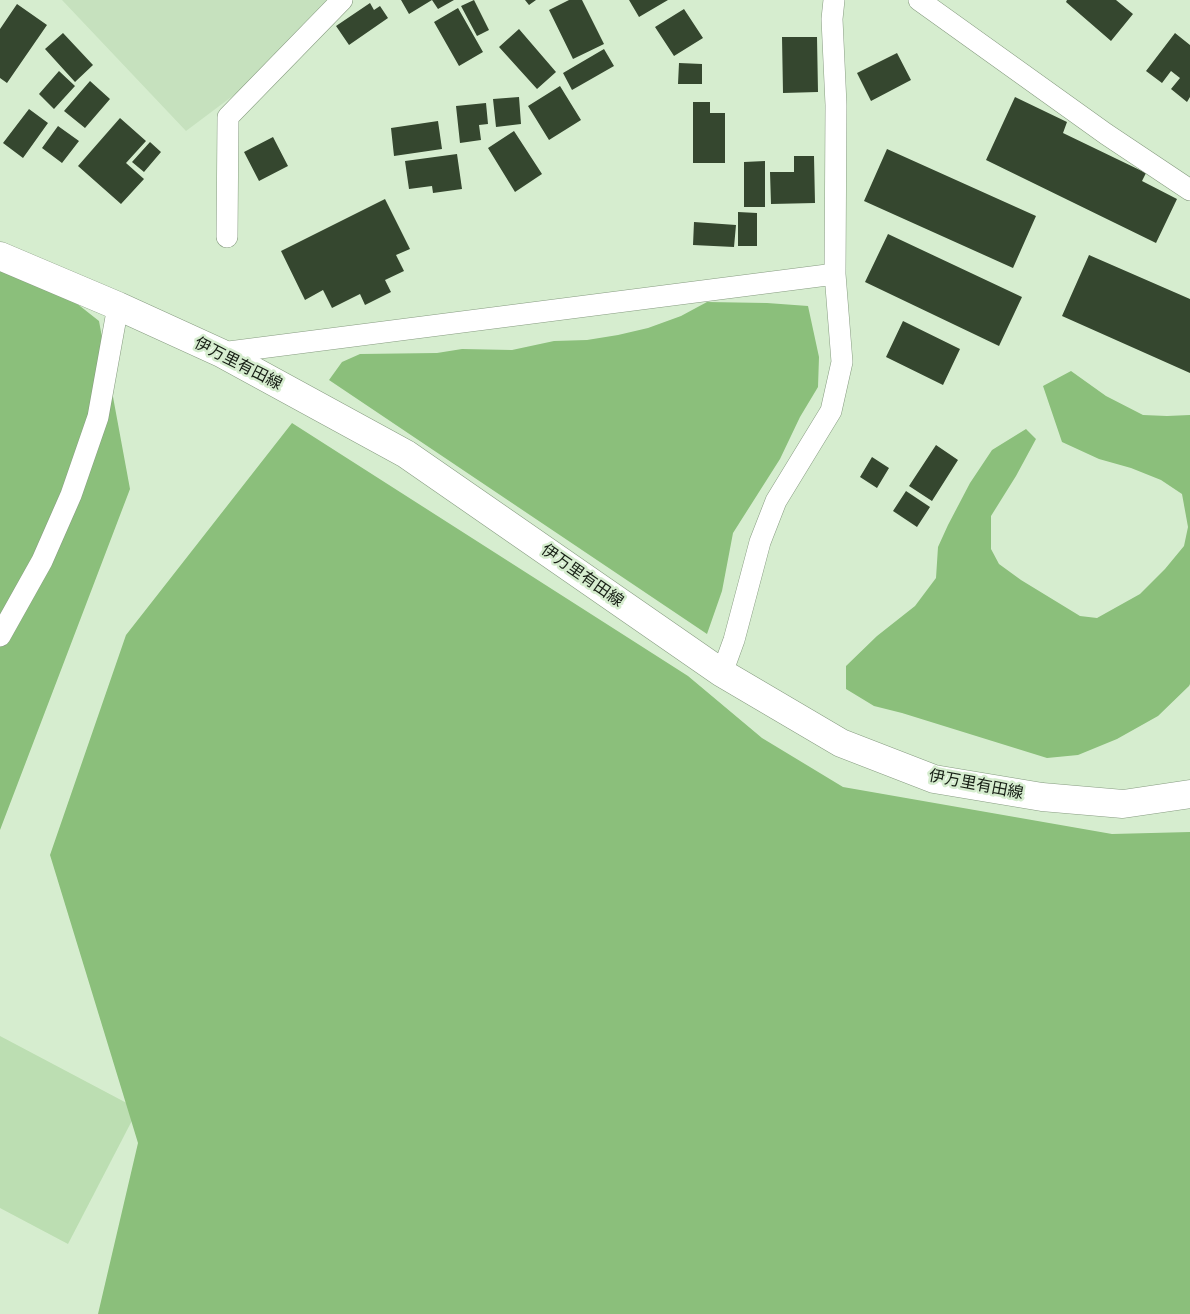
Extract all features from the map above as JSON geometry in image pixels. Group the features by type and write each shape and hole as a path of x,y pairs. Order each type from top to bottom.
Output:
{"main road":[{"name":"伊万里有田線","path":"0,256 118,306 221,353 406,454 722,673 841,743 934,778 1042,797 1123,804 1190,794"}],"street":[{"path":"227,237 228,117 342,0"},
{"path":"722,673 734,640 760,542 776,501 831,410 842,362 834,274 836,104 832,19 834,0"},
{"path":"919,0 1106,134 1190,190"},
{"path":"221,353 834,274"},
{"path":"0,636 42,561 71,495 98,417 118,306"}],"shaded area":[{"path":"62,0 327,0 238,92 186,131"},
{"path":"0,1036 138,1109 68,1244 0,1208"}],"green space":[{"path":"0,243 99,321 130,489 0,830"},
{"path":"707,302 808,306 819,357 818,387 800,417 780,459 733,533 722,591 707,634 329,380 342,362 360,354 437,353 462,349 512,350 554,341 587,340 648,328 681,316"},
{"path":"1071,371 1106,396 1143,415 1190,415 1189,686 1158,716 1117,739 1078,755 1047,758 874,706 846,689 846,666 877,636 915,606 936,578 938,547 970,483 992,450 1026,429 1036,439 991,516 991,549 999,564 1021,580 1080,616 1097,618 1140,594 1165,569 1184,546 1188,527 1182,494 1161,480 1131,468 1099,459 1062,442 1043,386"},
{"path":"292,423 688,676 762,738 843,787 1112,834 1190,832 1190,1314 98,1314 138,1143 50,855 126,635"}],"building":[{"path":"401,0 432,0 409,14"},
{"path":"432,0 454,0 438,9"},
{"path":"474,0 489,30 477,36 461,6"},
{"path":"525,0 536,0 529,5"},
{"path":"569,0 582,0 604,44 573,59 549,10"},
{"path":"629,0 668,0 639,17"},
{"path":"1067,0 1116,0 1133,14 1111,41 1066,2"},
{"path":"370,3 374,10 380,6 388,18 349,45 336,26"},
{"path":"17,4 47,25 7,83 0,78 0,29"},
{"path":"458,8 483,52 459,66 434,22"},
{"path":"684,9 703,38 674,56 655,27"},
{"path":"519,29 556,72 537,89 499,47"},
{"path":"63,33 93,65 75,82 45,49"},
{"path":"1175,33 1190,45 1190,97 1187,102 1171,89 1180,78 1171,71 1162,83 1146,71"},
{"path":"782,37 817,37 818,92 783,93"},
{"path":"604,49 614,66 572,90 563,73"},
{"path":"897,53 911,80 871,101 857,73"},
{"path":"679,63 702,64 702,84 678,84"},
{"path":"59,71 75,86 54,109 39,94"},
{"path":"90,81 110,99 85,128 64,111"},
{"path":"560,86 581,120 549,140 528,106"},
{"path":"519,97 521,124 496,127 493,99"},
{"path":"1015,97 1067,122 1063,133 1146,173 1142,181 1177,199 1156,243 986,160"},
{"path":"693,102 710,102 710,113 725,113 725,163 693,163"},
{"path":"486,103 488,124 479,125 481,140 460,143 456,106"},
{"path":"29,109 48,123 23,158 3,143"},
{"path":"120,118 146,141 126,163 144,179 121,204 78,166"},
{"path":"438,121 442,149 394,156 391,128"},
{"path":"58,126 79,141 62,163 42,148"},
{"path":"514,131 542,174 515,192 488,148"},
{"path":"273,137 288,166 259,181 244,152"},
{"path":"150,142 161,152 144,172 132,162"},
{"path":"887,149 1036,216 1013,268 864,201"},
{"path":"457,154 462,189 433,193 432,186 409,189 405,161"},
{"path":"794,156 814,156 815,203 771,204 770,172 794,172"},
{"path":"765,161 765,207 744,207 744,162"},
{"path":"385,199 410,249 396,255 404,271 385,280 391,292 365,305 360,294 332,308 323,290 305,300 281,251"},
{"path":"738,212 757,213 757,246 738,246"},
{"path":"694,222 736,225 734,247 693,245"},
{"path":"888,234 1022,297 999,346 865,282"},
{"path":"1089,255 1190,299 1190,373 1062,316"},
{"path":"903,321 960,349 943,385 886,357"},
{"path":"936,445 958,460 932,501 909,486"},
{"path":"872,457 889,468 877,488 860,477"},
{"path":"906,491 930,507 917,527 893,511"}]}
